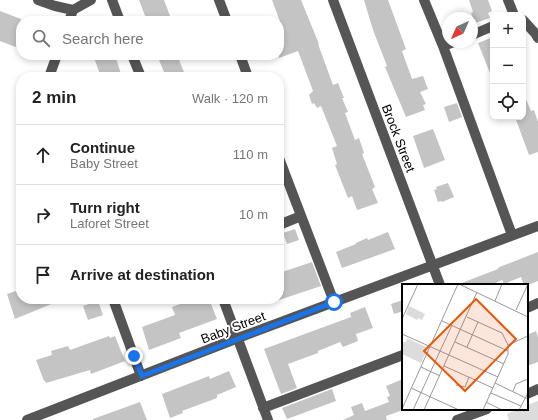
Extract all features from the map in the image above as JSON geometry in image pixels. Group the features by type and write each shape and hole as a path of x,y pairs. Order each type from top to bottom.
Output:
{"street":[{"path":"38,0 73,10"},
{"path":"71,16 73,10 91,0"},
{"path":"112,0 118,16"},
{"path":"219,0 225,16"},
{"name":"Brock Street","path":"333,0 440,284"},
{"path":"424,0 442,44"},
{"path":"508,0 513,12"},
{"path":"526,23 535,32 538,38"},
{"path":"478,32 490,27"},
{"path":"444,48 512,235"},
{"path":"51,72 55,60"},
{"path":"134,60 139,72"},
{"path":"242,60 246,72"},
{"path":"284,171 334,302"},
{"path":"284,223 301,216"},
{"name":"Baby Street","path":"27,420 238,338 538,226"},
{"path":"528,308 538,303"},
{"path":"115,304 142,376"},
{"path":"225,304 268,420"},
{"path":"263,408 402,355"},
{"path":"528,394 538,389"},
{"path":"457,420 484,410"},
{"path":"487,410 488,420"}],"shaded area":[{"path":"538,401 538,420 509,420 507,414 516,410 528,410 528,405"}],"building":[{"path":"139,0 164,0 170,16 145,16"},
{"path":"272,0 301,0 319,44 333,85 338,83 344,98 342,98 348,112 345,113 355,140 359,138 364,153 362,154 375,187 372,189 378,203 357,210 352,196 348,198 335,165 337,164 332,148 337,146 321,106 317,108 314,103 312,104 309,95 313,91 298,51 284,56 284,16 278,16"},
{"path":"364,0 388,0 406,49 402,51 412,79 423,76 428,89 420,92 426,104 423,105 425,110 406,117 385,67 387,66 373,30"},
{"path":"469,0 488,0 492,11 488,13 490,18 478,22 478,12 473,12"},
{"path":"0,11 16,17 16,47 0,41"},
{"path":"490,38 490,73 478,43"},
{"path":"95,60 117,60 120,72 99,72"},
{"path":"159,60 179,60 184,72 164,72"},
{"path":"526,99 531,111 534,110 538,122 538,152 529,155 516,120 526,120"},
{"path":"457,103 462,117 449,122 444,107"},
{"path":"433,129 445,160 424,168 413,136"},
{"path":"448,183 454,197 438,202 434,190 437,189 436,187"},
{"path":"295,229 299,240 287,244 284,233"},
{"path":"388,232 395,249 342,268 336,252 367,238 368,240"},
{"path":"538,252 538,281 528,285 524,284 521,277 504,284 502,280 493,284 459,284 498,269"},
{"path":"312,262 321,286 284,298 284,271"},
{"path":"16,291 16,304 51,304 15,319 7,294"},
{"path":"402,300 402,311 394,314 391,304"},
{"path":"89,304 99,304 103,315 88,320 83,306"},
{"path":"180,304 211,304 217,319 179,333 181,338 149,350 142,327 175,315 172,307"},
{"path":"365,307 373,328 356,334 358,341 343,347 340,342 318,351 318,353 288,364 297,388 281,394 264,349 351,317 350,313"},
{"path":"536,331 538,337 538,362 528,366 528,335"},
{"path":"109,336 110,338 115,336 125,361 91,374 90,370 46,383 44,381 36,360 52,355 51,351 68,346 70,350"},
{"path":"229,371 236,387 217,395 217,398 182,411 183,413 170,418 162,394 209,376 210,379"},
{"path":"402,379 403,410 386,416 387,420 343,420 354,415 351,407 362,403 365,411 389,402 387,397 390,396 386,386"},
{"path":"332,389 336,401 287,419 282,408"},
{"path":"140,402 147,420 93,420 93,419"}],"route":[{"path":"134,356 142,376 334,302"}]}
